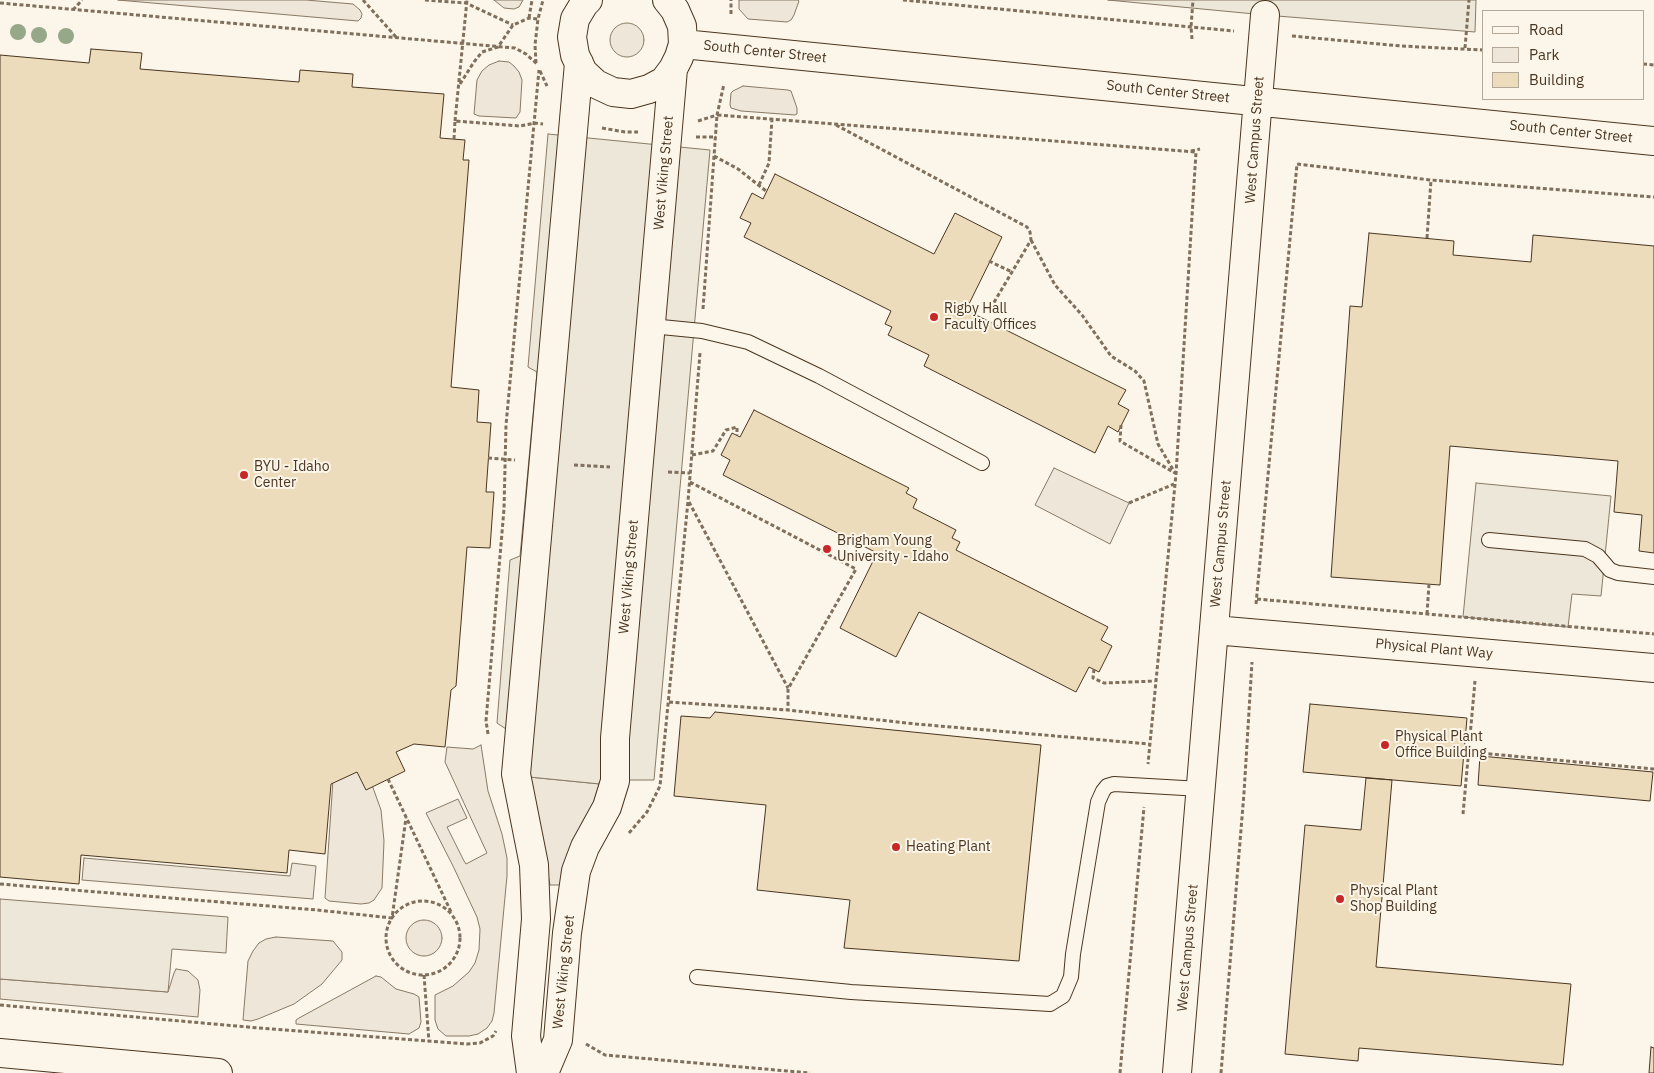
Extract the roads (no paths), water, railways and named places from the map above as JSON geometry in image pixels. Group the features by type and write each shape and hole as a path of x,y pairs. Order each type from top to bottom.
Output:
{"street":[{"path":"588,0 576,19 572,37 575,55 583,72 596,84 613,92 631,94 649,89 664,81 680,57 683,44 682,26 675,10 667,0"},
{"name":"West Campus Street","path":"1178,1073 1264,16"},
{"name":"South Center Street","path":"683,44 1654,141"},
{"path":"531,1073 526,1036 536,919 534,865 516,774 579,63"},
{"name":"West Viking Street","path":"544,1073 558,1040 567,933 576,871 585,847 607,807 615,780 615,738 673,69"},
{"name":"Physical Plant Way","path":"1214,630 1654,668"},
{"path":"0,1053 218,1073"}],"lane":[{"path":"651,326 702,331 748,342 819,376 982,463"},
{"path":"1489,540 1586,549 1598,556 1610,570 1618,573 1654,577"},
{"path":"697,977 851,992 1050,1004 1063,996 1072,977 1098,802 1103,791 1107,786 1114,784 1201,789"}],"place":[{"name":"Rigby Hall Faculty Offices","path":"934,317"},
{"name":"BYU - Idaho Center","path":"244,475"},
{"name":"Brigham Young University - Idaho","path":"827,549"},
{"name":"Physical Plant Office Building","path":"1385,745"},
{"name":"Heating Plant","path":"896,847"},
{"name":"Physical Plant Shop Building","path":"1340,899"}]}
